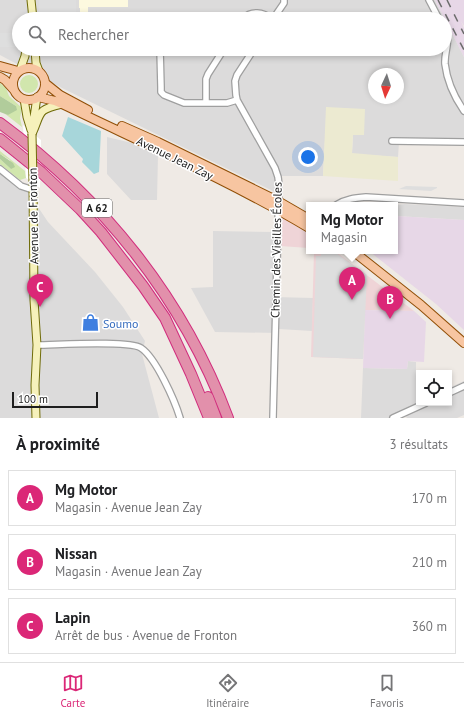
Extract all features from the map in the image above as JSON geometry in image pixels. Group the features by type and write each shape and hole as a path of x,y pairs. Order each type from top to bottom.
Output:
{"highway":[{"name":"A 62","path":"0,123 22,139 67,178 90,201 126,242 154,279 189,335 203,360 228,418"},
{"name":"A 62","path":"0,139 41,172 80,209 101,232 139,280 165,318 196,372 216,418"},
{"path":"165,318 191,374 209,418"}],"main road":[{"path":"30,12 31,2"},
{"path":"31,2 32,12"},
{"path":"15,92 13,87 14,76 19,70 25,56"},
{"path":"0,77 24,99 29,100 37,97 43,91 45,83 36,63 36,56"},
{"path":"0,66 19,70 28,68 39,71"},
{"name":"Avenue Jean Zay","path":"45,83 60,95 75,104 158,142 278,201 306,217"},
{"name":"Avenue Jean Zay","path":"37,97 55,100 208,173 306,226"},
{"name":"Avenue de Fronton","path":"36,418 35,385 37,346 34,300 32,134 37,97"},
{"name":"Avenue de Fronton","path":"24,99 32,134"},
{"name":"Avenue de Fronton","path":"32,134 37,117 41,112 46,108 62,104"},
{"path":"351,254 377,270"},
{"path":"357,254 421,305 464,344"}],"street":[{"path":"277,12 284,3 284,0"},
{"path":"429,0 435,12"},
{"path":"160,56 161,92 164,95 184,103 226,103 237,100"},
{"path":"206,104 206,79 220,56"},
{"name":"Chemin des Vieilles Écoles","path":"249,56 237,75 235,87 237,100 274,168 279,185 273,418"},
{"path":"446,56 445,64 450,84 457,101 464,111"},
{"path":"392,141 464,142"},
{"path":"0,169 21,186 33,186"},
{"path":"340,202 353,198 366,197 464,203"},
{"path":"37,346 126,344 141,348 150,357 164,380 180,418"},
{"path":"452,392 464,386"},
{"path":"393,418 419,406"}],"shaded area":[{"path":"0,0 435,0 441,12 12,12 12,56 452,56 452,33 464,57 464,144 399,142 398,157 352,154 353,135 364,135 327,107 323,176 276,176 275,192 62,88 0,55"},
{"path":"39,0 76,0 76,12 39,12"},
{"path":"79,0 128,0 128,7 88,7 88,12 80,12"},
{"path":"435,0 464,0 464,26 461,21 464,28 464,57 452,33 452,12 441,12"},
{"path":"0,33 12,33 12,47 0,47"},
{"path":"326,107 365,109 364,135 353,135 352,153 398,157 398,181 323,176"},
{"path":"107,137 132,143 158,155 157,200 131,200 107,174"},
{"path":"0,164 20,180 48,222 95,272 123,307 145,341 142,354 159,418 0,418"},
{"path":"406,186 437,188 431,191 399,189"},
{"path":"398,205 464,207 464,220 398,216"},
{"path":"398,216 464,220 464,330 436,304 373,254 398,254"},
{"path":"282,217 306,232 306,248 280,246"},
{"path":"213,231 275,232 274,297 313,298 312,331 279,329 278,333 215,332 191,288 213,287"},
{"path":"314,254 339,254 414,311 365,310 363,359 311,357"},
{"path":"321,254 337,254 367,275 363,359 313,357 316,256 321,256"},
{"path":"365,310 414,311 426,322 424,362 408,361 407,369 363,368"},
{"path":"408,361 416,362 416,406 452,406 452,387 464,381 464,415 457,418 407,418 405,415 399,418 361,418 363,368 407,369"}],"green space":[{"path":"25,75 33,75 38,80 36,91 33,93 25,93 20,88 20,80"},
{"path":"0,83 6,88 9,96 22,108 20,118 22,127 4,113 8,115 16,106 0,96"},
{"path":"0,96 16,106 17,110 8,115 0,112"},
{"path":"0,151 25,171 26,178 20,180 0,164 0,159 11,169 10,160 0,154"},
{"path":"0,154 13,163 15,167 11,169 0,159"}],"water":[{"path":"68,117 101,131 99,172 94,174 82,162 83,159 62,136"}],"pier":[{"path":"23,125 41,140 40,188 26,178"}],"railway":[{"path":"438,0 444,12"},
{"path":"447,0 464,34"},
{"path":"452,27 464,50"}],"place":[{"name":"Mg Motor","path":"352,300"},
{"name":"Lapin","path":"40,307"},
{"name":"Nissan","path":"390,319"},
{"name":"Soumo","path":"90,323"}]}
